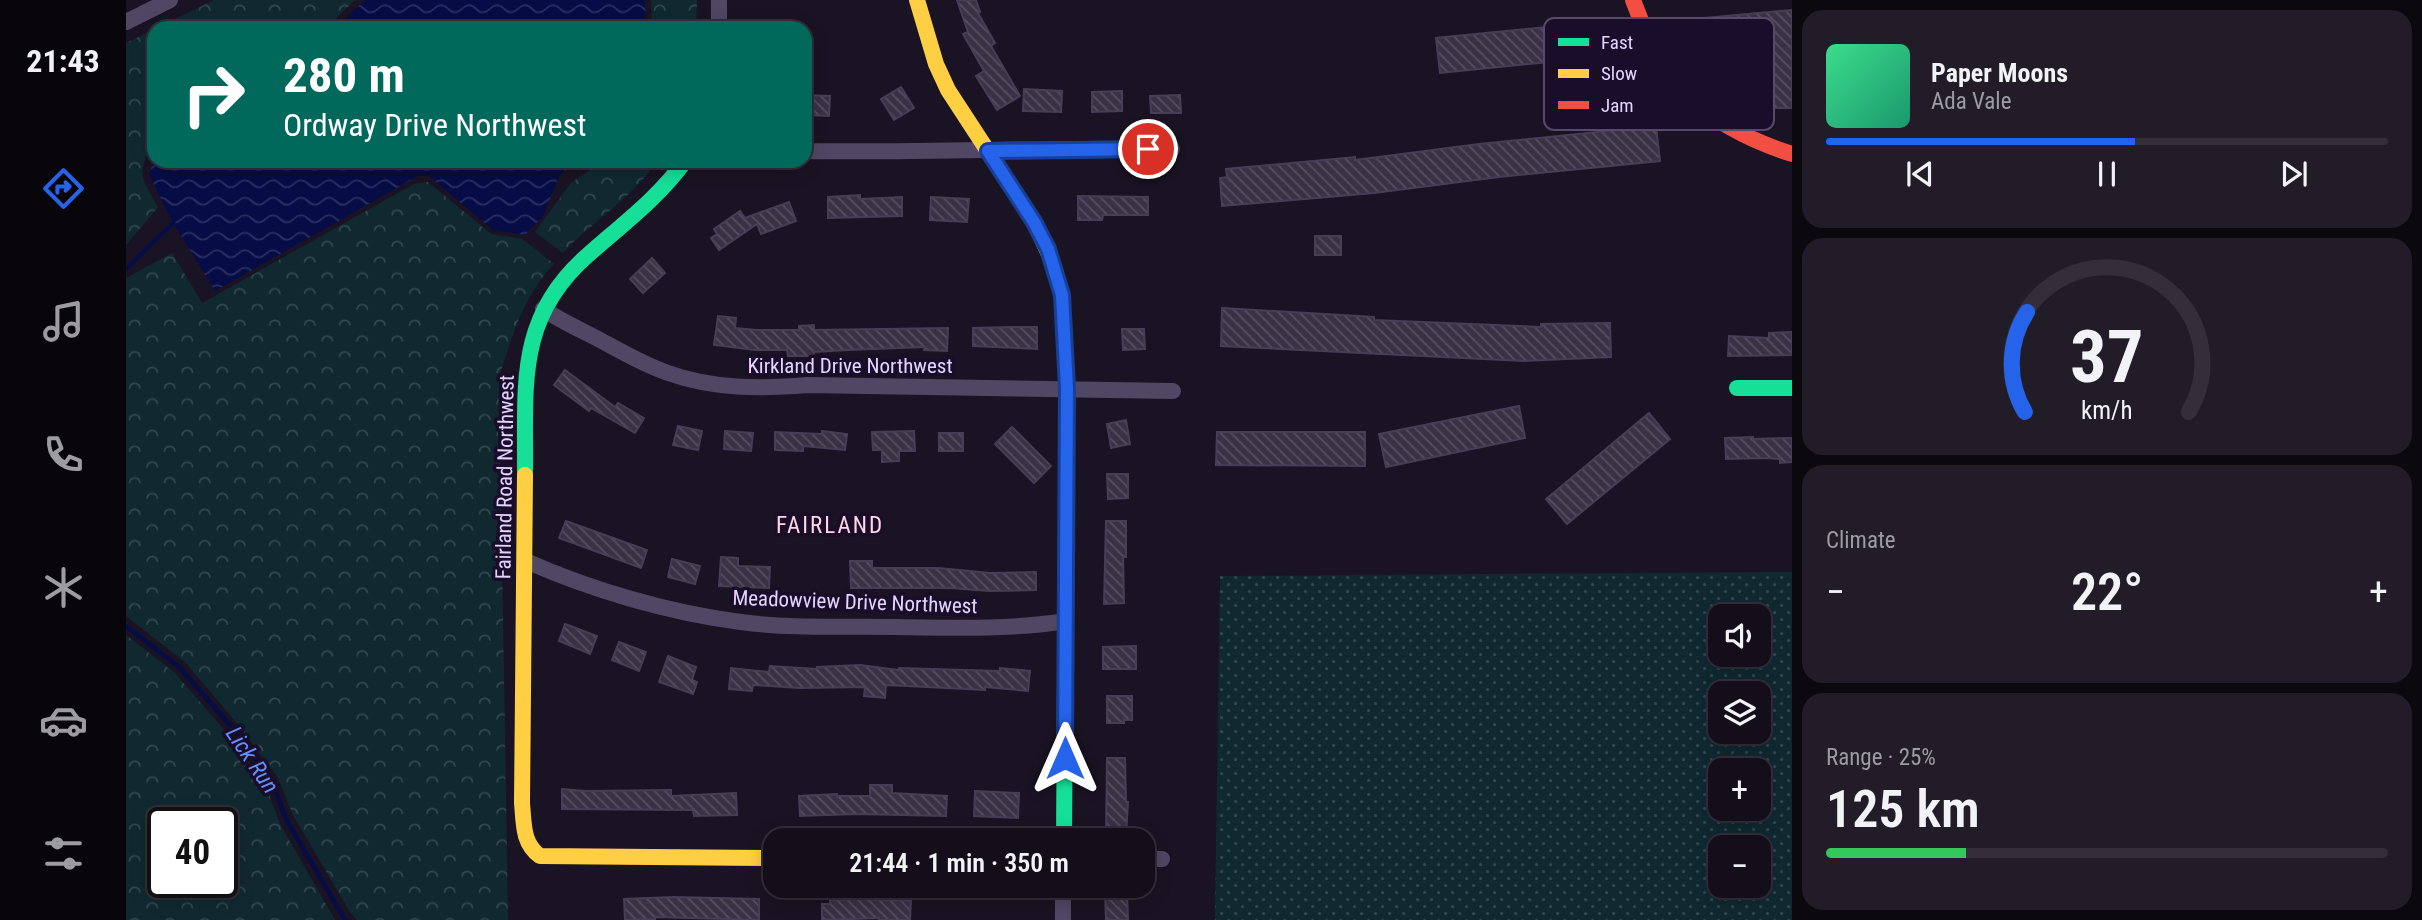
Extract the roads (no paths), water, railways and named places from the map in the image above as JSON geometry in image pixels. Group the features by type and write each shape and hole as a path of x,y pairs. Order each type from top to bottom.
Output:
{"street":[{"path":"126,22 170,0"},
{"path":"719,0 719,21"},
{"path":"917,0 936,64 948,90 1034,222 1056,271 1062,295 1067,388 1064,828"},
{"path":"1633,0 1640,18"},
{"path":"1728,130 1758,144 1792,154"},
{"path":"812,151 1172,149"},
{"name":"Fairland Road Northwest","path":"680,168 666,186 637,214 569,272 543,309 531,343 526,373 522,803 526,838 533,852 540,856 763,858"},
{"name":"Kirkland Drive Northwest","path":"543,309 641,362 698,382 772,388 807,384 1173,391"},
{"path":"1737,388 1792,388"},
{"name":"Meadowview Drive Northwest","path":"526,562 582,584 696,615 743,623 979,628 1066,621"},
{"path":"1155,859 1162,859"},
{"path":"1063,898 1063,920"}],"water":[{"path":"365,0 645,0 646,21 342,21"},
{"path":"151,168 570,168 560,175 543,216 525,235 493,230 429,176 418,176 215,291 173,223 149,175"}],"waterway":[{"path":"126,269 173,223 174,217"},
{"name":"Lick Run","path":"126,626 180,668 237,733 272,781 286,819 345,920"}],"district":[{"name":"FAIRLAND","path":"830,525"}]}
